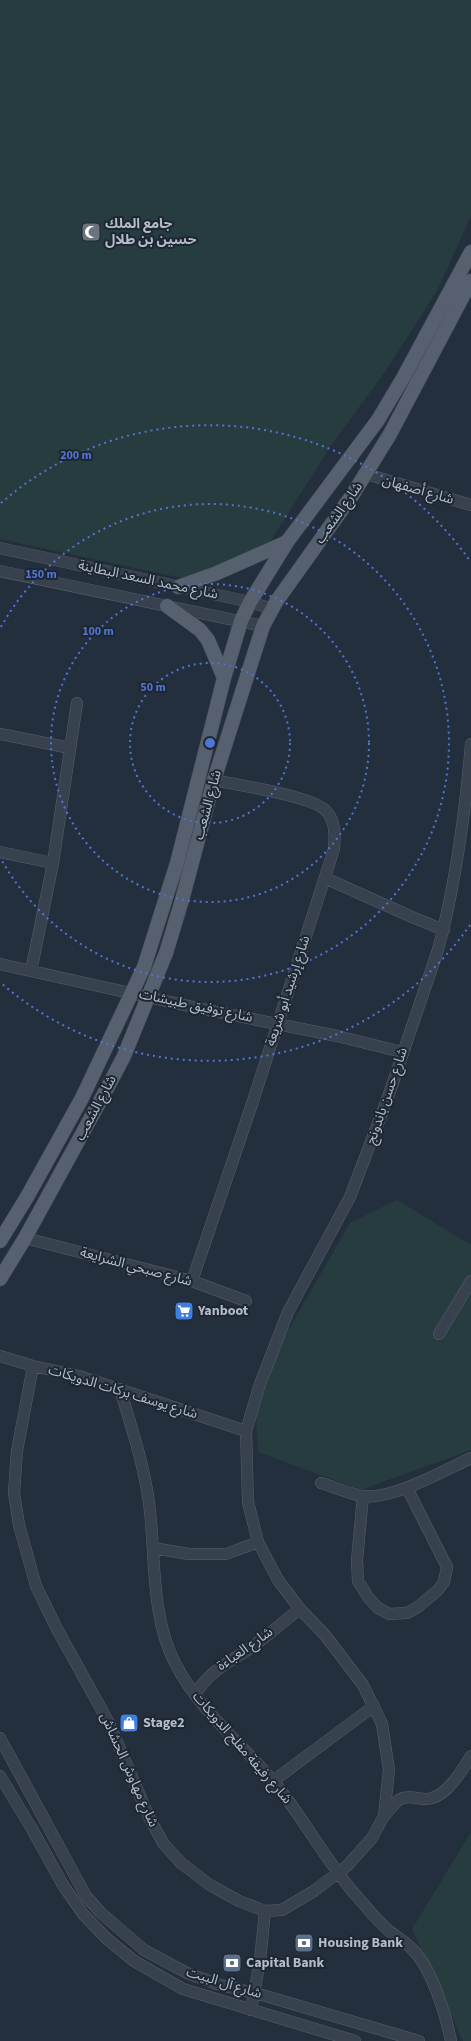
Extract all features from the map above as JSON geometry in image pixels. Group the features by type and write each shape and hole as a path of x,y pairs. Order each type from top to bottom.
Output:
{"main road":[{"name":"شارع الشعب","path":"2,1234 27,1197 82,1098 146,961 168,894 200,778 224,678 241,622 250,602 288,542 378,420 403,378 471,252"},
{"name":"شارع الشعب","path":"0,1279 25,1238 121,1062 149,996 178,915 214,780 263,626 272,609 366,474 407,405 471,281"},
{"path":"178,587 217,573 288,542"},
{"path":"167,606 200,630 208,640 224,678"}],"street":[{"name":"شارع أصفهان","path":"366,474 471,505"},
{"name":"شارع محمد السعد البطاينة","path":"0,548 250,602 272,609"},
{"name":"شارع محمد السعد البطاينة","path":"0,571 263,626"},
{"path":"31,970 52,863 77,703"},
{"path":"0,734 70,748"},
{"name":"شارع حسن باندونج","path":"246,1431 260,1384 288,1312 350,1197 383,1112 402,1052 438,953 444,930 464,814 471,744"},
{"name":"شارع إرشيد أبو شريعة","path":"192,1281 334,849 334,829 330,816 321,806 303,800 214,780"},
{"path":"0,852 52,863"},
{"path":"325,878 444,930"},
{"name":"شارع توفيق طبيشات","path":"0,964 278,1023 402,1052"},
{"name":"شارع صبحي الشرايعة","path":"25,1238 192,1281 246,1301"},
{"path":"439,1334 471,1282"},
{"name":"شارع يوسف بركات الدويكات","path":"0,1356 33,1366 79,1376 246,1431"},
{"name":"شارع مهاوش الحشاش","path":"33,1366 17,1451 14,1493 19,1525 36,1586 57,1629 109,1723 149,1817 163,1843 181,1863 210,1885 239,1901 265,1912"},
{"name":"شارع رفيفة مفلح الدويكات","path":"120,1389 140,1455 149,1502 160,1620 165,1641 175,1663 195,1695 229,1736 273,1781 300,1816 337,1873 379,1922 415,1951 443,2007 451,2041"},
{"path":"246,1431 248,1502 258,1542 278,1580 300,1609 326,1635 363,1685 382,1724 388,1763 388,1793 384,1816"},
{"path":"321,1482 363,1496 383,1495 407,1488 471,1458"},
{"path":"363,1496 357,1560 358,1581 368,1597 378,1608 389,1614 407,1613 418,1607 438,1590 444,1582 447,1567 407,1488"},
{"path":"153,1548 189,1554 226,1554 258,1542"},
{"name":"شارع العباءة","path":"195,1695 205,1679 213,1672 257,1643 300,1609"},
{"path":"273,1781 374,1706"},
{"name":"شارع آل البيت","path":"0,1738 86,1896 100,1912 129,1938 157,1958 187,1973 217,1984 418,2041"},
{"path":"251,2010 255,1994 265,1912 282,1910 298,1901 337,1873 363,1849 372,1838 384,1816 396,1801 404,1796 427,1799 437,1796 454,1780 471,1756"},
{"path":"0,1775 15,1765"},
{"name":"شارع آل البيت","path":"0,1775 63,1885 83,1914 106,1938 134,1960 165,1980 183,1989 334,2038 355,2041"}],"green space":[{"path":"0,0 471,0 471,216 438,289 389,366 330,447 270,542 229,564 182,578 0,539"},
{"path":"397,1200 471,1245 471,1450 361,1490 258,1452 256,1417 279,1346 350,1223"},
{"path":"471,1832 471,2041 463,2041 412,1929"}],"place":[{"name":"جامع الملك حسين بن طلال","path":"91,232"},
{"name":"Yanboot","path":"184,1311"},
{"name":"Stage2","path":"129,1723"},
{"name":"Housing Bank","path":"304,1943"},
{"name":"Capital Bank","path":"232,1963"}]}
